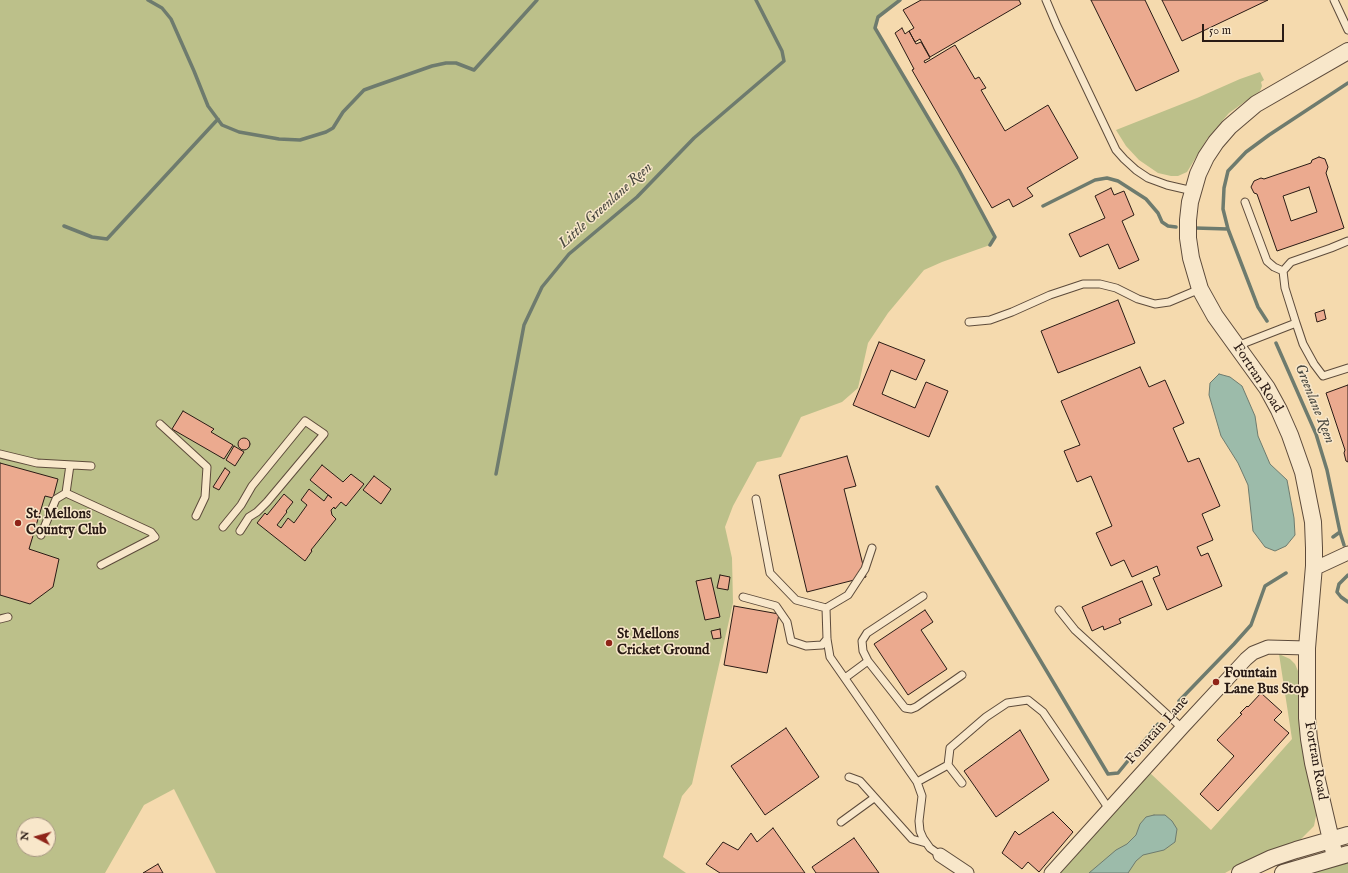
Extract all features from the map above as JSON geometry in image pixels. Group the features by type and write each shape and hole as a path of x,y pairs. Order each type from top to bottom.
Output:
{"street":[{"name":"Fortran Road","path":"1342,855 1331,839 1309,739 1306,702 1307,648 1314,566 1313,522 1309,497 1299,457 1276,404 1267,388 1212,311 1200,288 1191,258 1188,238 1188,220 1193,191 1198,174 1213,147 1229,127 1241,115 1276,92 1348,51"},
{"path":"1314,566 1320,566 1348,553"},
{"name":"Fountain Lane","path":"1051,873 1182,728 1253,653 1268,647 1307,648"},
{"path":"1240,873 1272,858 1348,835"},
{"path":"940,854 967,873"},
{"path":"1283,873 1342,855"}],"lane":[{"path":"1046,0 1116,150 1136,170 1148,178 1167,185 1193,191"},
{"path":"1334,0 1348,30"},
{"path":"1245,202 1267,261 1274,268 1283,271"},
{"path":"1348,241 1291,262 1283,271 1285,288 1296,323 1303,344 1314,364 1323,376 1348,368"},
{"path":"969,322 990,320 1050,295 1083,284 1100,284 1116,288 1138,299 1155,304 1169,302 1200,288"},
{"path":"1237,346 1296,323"},
{"path":"224,527 241,505 252,486 305,421 324,434 267,502 257,512 249,517 240,531"},
{"path":"160,424 207,468 205,497 196,516"},
{"path":"0,454 37,463 91,466"},
{"path":"66,493 70,465"},
{"path":"41,535 56,499 66,493"},
{"path":"66,493 151,532 155,537 101,565"},
{"path":"756,499 770,573 796,600 826,608 848,594 865,569 872,548"},
{"path":"923,596 867,634 862,641 863,651 868,661 905,708 911,709 916,707 962,675"},
{"path":"743,597 776,606 787,622 791,641 806,646 822,645 827,639"},
{"path":"826,608 827,639 830,657 846,678 916,782 922,796 920,831 926,844 940,854"},
{"path":"1059,610 1062,616 1081,635 1182,728"},
{"path":"0,619 8,617"},
{"path":"846,678 868,661"},
{"path":"962,783 948,765 950,748 986,717 1007,702 1028,700 1043,712 1049,723 1109,808"},
{"path":"916,782 948,765"},
{"path":"850,776 860,781 912,839 926,844"},
{"path":"841,822 874,798"}],"green space":[{"path":"0,0 900,0 878,17 875,28 958,168 995,237 990,245 924,270 888,313 868,343 858,388 842,402 801,417 781,457 757,462 733,506 725,527 732,558 733,603 692,784 682,796 663,857 686,873 216,873 174,789 144,805 105,873 0,873"},
{"path":"1260,72 1264,80 1261,82 1262,86 1260,91 1229,113 1207,139 1187,172 1178,176 1158,173 1139,160 1126,146 1116,130 1197,98 1240,79"},
{"path":"1279,654 1290,659 1295,664 1298,671 1301,735 1305,764 1316,805 1314,826 1300,840 1247,861 1225,873 1059,873 1150,773 1211,830 1292,739"},
{"path":"1348,859 1348,873 1301,873"}],"shaded area":[{"path":"1219,374 1230,377 1242,386 1255,416 1258,436 1270,464 1287,480 1294,518 1295,535 1286,546 1275,551 1265,547 1253,531 1248,485 1238,463 1221,436 1209,395 1210,383"},
{"path":"1165,815 1172,821 1177,829 1175,842 1164,850 1143,855 1136,861 1128,873 1089,873 1116,850 1127,844 1136,835 1140,824 1146,817"}],"building":[{"path":"921,0 1019,0 1021,4 930,57 920,39 915,42 909,31 914,28 903,10"},
{"path":"1091,0 1145,0 1179,71 1136,91"},
{"path":"1162,0 1268,0 1182,41"},
{"path":"902,28 905,34 909,31 916,44 921,42 930,58 924,61 925,63 955,45 975,79 979,77 986,88 981,90 1005,131 1048,105 1078,158 1027,188 1033,196 1013,207 1009,199 992,208 912,70 914,69 895,33"},
{"path":"1319,157 1325,159 1328,167 1326,173 1344,228 1277,251 1257,194 1254,193 1251,187 1254,181 1311,163 1312,160","holes":["1309,187 1317,212 1291,221 1283,196"]},
{"path":"1111,188 1114,195 1124,191 1134,215 1122,221 1139,260 1119,269 1108,244 1080,257 1069,234 1105,218 1095,196"},
{"path":"1118,300 1135,343 1058,373 1041,331"},
{"path":"1324,310 1326,319 1317,322 1315,313"},
{"path":"879,342 925,360 916,380 891,370 882,394 915,408 926,382 948,391 929,437 853,405"},
{"path":"1140,367 1149,387 1165,380 1184,423 1173,428 1188,462 1199,458 1220,506 1202,514 1213,540 1197,547 1201,556 1208,553 1222,586 1167,610 1153,578 1160,575 1157,566 1132,577 1124,560 1111,566 1096,533 1112,526 1091,476 1077,482 1064,451 1080,445 1061,401"},
{"path":"1348,385 1348,462 1346,461 1344,453 1345,450 1326,393"},
{"path":"183,411 214,429 211,432 233,445 224,459 172,429"},
{"path":"244,438 248,440 250,444 248,448 244,450 240,448 238,444 240,440"},
{"path":"234,446 244,452 235,466 226,460"},
{"path":"847,456 856,486 844,489 866,577 807,592 779,475"},
{"name":"St. Mellons Country Club","path":"0,463 58,479 53,498 45,496 29,549 59,559 53,587 30,604 0,595"},
{"path":"322,465 343,482 351,474 364,484 346,506 341,502 335,509 334,507 331,510 332,515 336,519 311,550 312,551 305,561 257,523 265,513 267,515 284,494 293,502 277,525 281,528 288,518 294,523 307,505 301,500 309,489 324,501 328,495 332,498 310,480"},
{"path":"225,468 230,472 219,490 213,487"},
{"path":"374,476 391,489 381,504 363,490"},
{"path":"720,575 730,577 728,590 717,588"},
{"path":"711,578 720,617 705,620 696,581"},
{"path":"1142,581 1152,605 1119,619 1121,623 1104,630 1103,626 1092,631 1082,607"},
{"path":"734,606 779,614 767,673 724,665"},
{"path":"925,610 933,622 921,630 947,669 908,695 874,644"},
{"path":"720,629 721,638 713,639 711,631"},
{"path":"1261,693 1282,712 1274,720 1289,733 1218,811 1200,794 1234,756 1217,740 1242,714 1240,713"},
{"path":"786,728 819,777 765,815 731,766"},
{"path":"1020,730 1049,780 996,817 964,771"},
{"path":"1053,812 1073,832 1039,872 1028,862 1022,869 1002,853 1015,831 1019,835"},
{"path":"773,828 805,873 720,873 706,864 723,842 738,850 751,833 757,842"},
{"path":"854,838 879,873 816,873 812,867"},
{"path":"158,864 163,873 143,873"}],"waterway":[{"path":"148,0 162,8 171,19 208,106 222,125 239,132 279,139 300,140 326,132 333,128 343,112 364,90 432,66 446,63 456,63 474,70 537,0"},
{"name":"Little Greenlane Reen","path":"496,474 524,325 542,287 569,254 637,197 694,138 784,61 782,51 756,0"},
{"path":"900,0 878,17 875,28 958,168 995,237 990,245"},
{"name":"Greenlane Reen","path":"1195,228 1228,229 1223,209 1224,188 1228,171 1246,152 1269,135 1348,83"},
{"path":"64,226 92,237 107,239 218,119"},
{"name":"Greenlane Reen","path":"1043,206 1095,180 1107,178 1118,181 1146,199 1158,213 1162,222 1168,226 1176,227"},
{"name":"Greenlane Reen","path":"1228,229 1258,307 1267,321"},
{"name":"Greenlane Reen","path":"1276,343 1316,434 1327,470 1344,545"},
{"path":"937,487 1108,774 1118,773 1158,724"},
{"path":"1333,537 1340,532"},
{"path":"1179,701 1251,625 1265,586 1286,573"},
{"name":"Greenlane Reen","path":"1348,575 1339,584 1337,592 1348,602"}],"place":[{"name":"St. Mellons Country Club","path":"18,523"},
{"name":"St Mellons Cricket Ground","path":"609,643"},
{"name":"Fountain Lane Bus Stop","path":"1216,682"}]}
